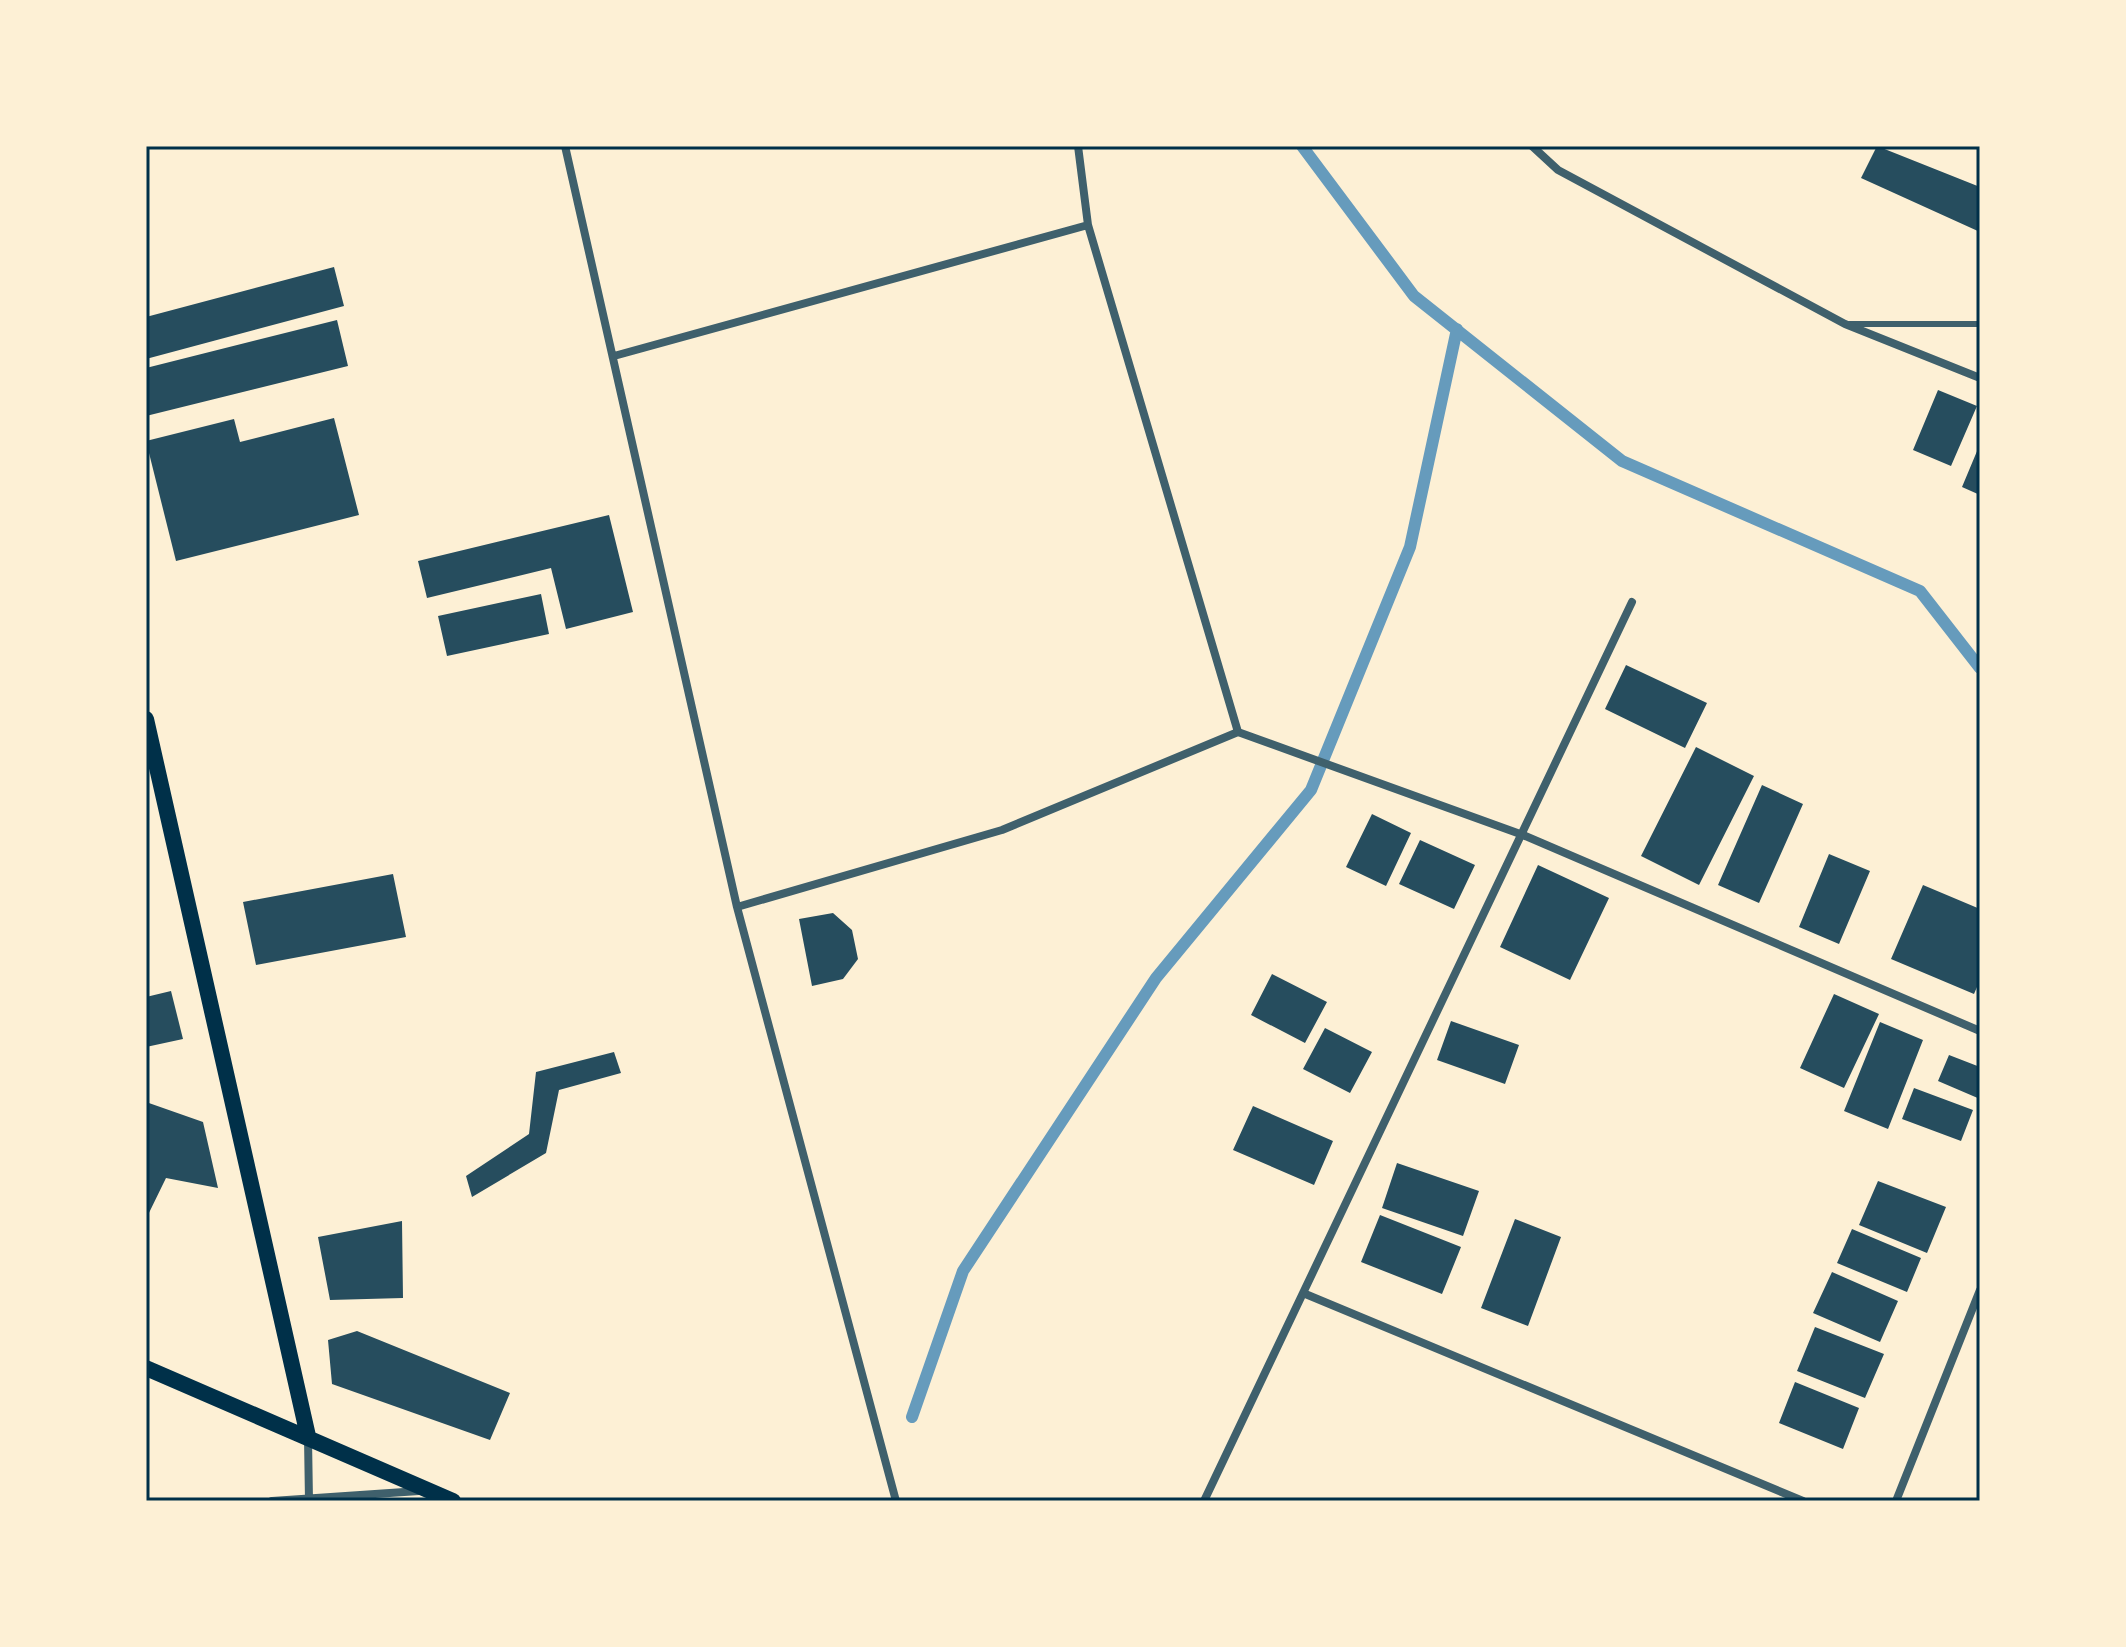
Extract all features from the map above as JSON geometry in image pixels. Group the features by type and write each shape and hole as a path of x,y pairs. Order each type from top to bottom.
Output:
{"main road":[{"path":"146,719 308,1436"},
{"path":"146,1368 453,1501"}],"street":[{"path":"565,146 737,907 896,1501"},
{"path":"1078,146 1088,225 1238,732"},
{"path":"1532,146 1558,170 1845,324 1980,378"},
{"path":"614,356 1088,225"},
{"path":"1204,1501 1632,602"},
{"path":"737,907 1002,830 1238,732 1523,835 1980,1031"},
{"path":"1896,1501 1980,1290"},
{"path":"1303,1293 1803,1501"},
{"path":"308,1436 309,1500"},
{"path":"272,1501 429,1490"}],"lane":[{"path":"1845,324 1980,324"}],"building":[{"path":"1877,146 1980,187 1980,232 1861,178"},
{"path":"334,267 344,306 146,359 146,317"},
{"path":"337,320 348,366 146,416 146,368"},
{"path":"1938,390 1977,406 1951,466 1913,450"},
{"path":"334,418 359,515 176,561 146,441 234,419 240,442"},
{"path":"1980,444 1980,495 1962,487"},
{"path":"609,515 633,612 566,629 551,568 427,598 418,561"},
{"path":"541,594 549,634 447,656 438,616"},
{"path":"1626,665 1707,703 1685,748 1605,709"},
{"path":"1696,747 1754,776 1699,885 1641,856"},
{"path":"1762,785 1803,804 1759,903 1718,885"},
{"path":"1372,814 1411,833 1386,886 1346,867"},
{"path":"1420,840 1475,865 1454,909 1399,884"},
{"path":"1829,854 1870,871 1839,944 1799,927"},
{"path":"1538,865 1609,898 1570,980 1500,947"},
{"path":"393,874 406,937 256,965 243,902"},
{"path":"1923,885 1980,909 1980,980 1974,994 1891,959"},
{"path":"833,913 852,930 858,959 843,979 812,986 799,919"},
{"path":"1272,974 1327,1002 1305,1043 1251,1015"},
{"path":"171,991 183,1039 146,1047 146,997"},
{"path":"1834,994 1879,1014 1844,1088 1800,1068"},
{"path":"1451,1021 1519,1045 1505,1084 1437,1060"},
{"path":"1880,1022 1923,1040 1888,1129 1844,1111"},
{"path":"1325,1028 1372,1052 1350,1093 1303,1069"},
{"path":"614,1052 621,1073 559,1090 546,1153 472,1197 466,1176 529,1134 536,1072"},
{"path":"1949,1055 1980,1067 1980,1099 1938,1081"},
{"path":"1914,1088 1973,1110 1961,1141 1902,1119"},
{"path":"146,1102 203,1122 218,1188 166,1178 146,1219"},
{"path":"1253,1106 1333,1141 1314,1185 1233,1150"},
{"path":"1397,1163 1479,1191 1463,1236 1382,1208"},
{"path":"1878,1181 1946,1207 1927,1253 1859,1225"},
{"path":"1380,1215 1461,1247 1442,1294 1361,1262"},
{"path":"1515,1219 1561,1237 1528,1326 1481,1308"},
{"path":"402,1221 403,1298 330,1300 318,1237"},
{"path":"1852,1229 1921,1258 1907,1292 1837,1263"},
{"path":"1832,1272 1898,1301 1880,1342 1813,1313"},
{"path":"1815,1327 1884,1354 1865,1398 1797,1371"},
{"path":"357,1331 510,1393 490,1440 332,1384 328,1340"},
{"path":"1795,1382 1859,1408 1843,1449 1779,1423"}],"waterway":[{"path":"1302,146 1414,296 1622,461 1920,591 1980,668"},
{"path":"912,1417 963,1271 1156,978 1311,790 1410,547 1457,329"}]}
